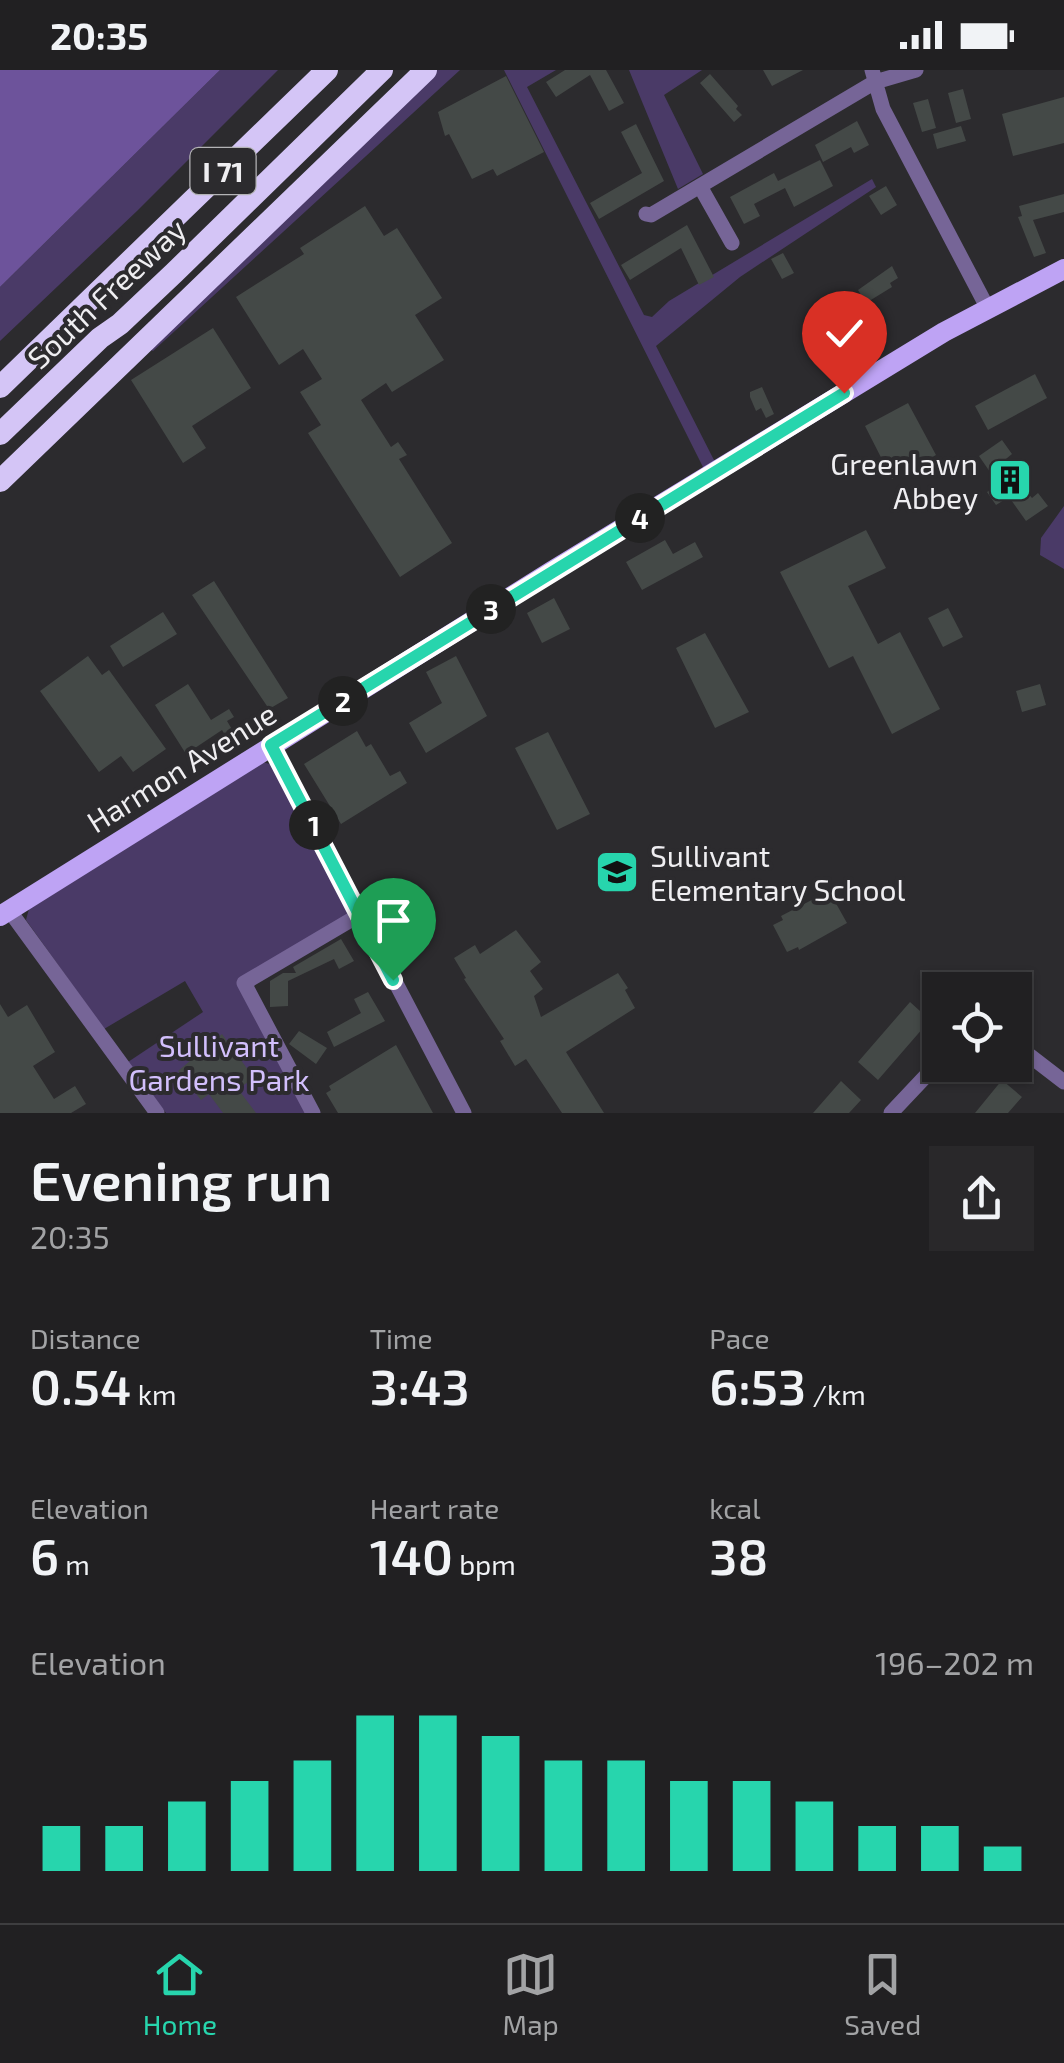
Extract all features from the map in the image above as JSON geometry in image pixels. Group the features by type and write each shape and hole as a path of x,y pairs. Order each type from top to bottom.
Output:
{"highway":[{"name":"South Freeway","path":"0,387 326,70"},
{"name":"South Freeway","path":"0,434 100,338 120,324 382,70"},
{"path":"0,482 426,70"},
{"name":"I 71","path":"0,453 106,347 120,324"}],"main road":[{"name":"Harmon Avenue","path":"4,913 987,307 1064,269"}],"street":[{"path":"646,214 700,188 874,76 916,70"},
{"path":"874,76 883,109 987,307"},
{"path":"700,188 732,243"},
{"path":"271,745 464,1113"},
{"path":"4,913 157,1113"},
{"path":"313,1113 244,983 361,914"},
{"path":"1032,1057 1064,1082"},
{"path":"891,1113 922,1080"}],"green space":[{"path":"220,70 278,70 0,341 0,287"},
{"path":"436,70 460,70 153,351 134,340"},
{"path":"504,70 556,70 527,87 644,315 652,317 669,301 872,179 876,187 740,277 656,346 717,466 706,473"},
{"path":"629,70 702,70 664,95 703,174 678,189"},
{"path":"1064,506 1064,569 1040,555 1041,538"},
{"name":"Sullivant Gardens Park","path":"259,761 273,765 350,914 242,987 307,1113 166,1113 128,1062 203,1012 185,981 104,1029 26,920 31,901"}],"shaded area":[{"path":"0,70 220,70 0,287"}],"building":[{"path":"565,70 606,70 624,103 609,111 590,75 556,97 546,82"},
{"path":"763,70 803,70 772,86"},
{"path":"710,74 738,106 736,109 742,115 734,122 700,83"},
{"path":"506,76 544,152 497,176 493,169 472,179 449,134 445,136 438,112"},
{"path":"963,89 971,119 956,123 948,93"},
{"path":"1064,97 1064,143 1013,156 1002,114"},
{"path":"928,99 936,128 922,132 913,103"},
{"path":"857,121 869,145 854,153 851,147 823,162 815,145"},
{"path":"636,124 664,181 599,219 590,203 642,173 621,132"},
{"path":"961,126 966,141 937,149 933,134"},
{"path":"820,160 833,186 794,207 785,188 754,204 760,216 744,224 730,197 774,173 778,181"},
{"path":"886,186 897,205 881,215 869,196"},
{"path":"1064,194 1064,212 1033,220 1046,253 1034,257 1018,217 1022,216 1019,206"},
{"path":"365,206 384,236 397,228 442,298 415,315 444,360 392,392 386,383 361,400 391,447 398,442 407,455 399,459 452,543 400,577 308,433 321,425 300,392 322,379 303,349 279,365 236,297 304,254 300,248"},
{"path":"687,225 714,277 699,285 681,248 630,280 621,265"},
{"path":"783,253 794,273 782,279 771,259"},
{"path":"892,266 898,278 890,283 892,287 866,303 858,290"},
{"path":"875,320 881,330 876,333 881,342 869,348 858,330"},
{"path":"213,328 251,388 192,426 206,448 183,463 131,380"},
{"path":"1035,374 1047,398 988,430 975,406"},
{"path":"762,387 774,414 766,418 761,408 756,411 750,397 750,392"},
{"path":"908,403 936,455 892,479 865,426"},
{"path":"1002,440 1012,454 990,472 979,456"},
{"path":"1018,471 1025,481 1020,484 1032,498 1038,493 1048,506 1026,521 1009,497 996,505 987,492"},
{"path":"866,530 886,568 848,586 878,644 900,632 940,709 892,734 853,656 829,668 780,572"},
{"path":"665,540 673,554 695,542 703,557 642,590 626,562"},
{"path":"214,581 288,698 269,709 192,595"},
{"path":"554,598 570,629 542,643 527,613"},
{"path":"948,608 963,637 943,647 928,618"},
{"path":"163,612 177,634 123,667 110,646"},
{"path":"705,633 749,712 715,728 676,648"},
{"path":"88,656 102,675 109,670 166,749 133,772 121,756 99,772 40,691"},
{"path":"456,656 487,716 426,753 409,723 442,703 426,672"},
{"path":"188,684 211,720 229,709 234,717 227,721 236,736 228,740 222,730 186,754 155,705"},
{"path":"1040,684 1046,705 1022,712 1016,691"},
{"path":"357,731 366,747 371,744 390,776 400,771 407,783 341,824 304,764"},
{"path":"548,732 590,814 557,830 515,748"},
{"path":"829,891 847,923 799,950 798,947 787,952 773,925 783,920 781,916"},
{"path":"516,930 541,962 530,971 543,989 534,996 541,1017 618,973 628,988 625,990 635,1008 566,1052 604,1113 562,1113 526,1059 515,1066 500,1041 504,1039 464,979 454,958 475,945 480,954"},
{"path":"341,939 354,961 339,969 334,959 288,981 288,1006 270,1007 270,981 283,973 296,973 293,967"},
{"path":"368,992 385,1021 334,1047 327,1032 361,1013 354,999"},
{"path":"910,1002 922,1013 922,1029 878,1080 858,1062"},
{"path":"0,1004 8,1017 27,1005 55,1052 33,1066 54,1099 75,1086 86,1104 71,1113 0,1113"},
{"path":"299,1031 327,1048 316,1064 289,1044"},
{"path":"222,1034 254,1078 238,1089 256,1113 223,1113 209,1094 201,1100 178,1071"},
{"path":"396,1045 433,1113 338,1113 326,1093 331,1090 329,1086"},
{"path":"841,1081 861,1100 849,1113 813,1113"},
{"path":"1000,1082 1022,1097 1008,1113 975,1113"}],"place":[{"name":"Greenlawn Abbey","path":"1010,480"},
{"name":"Sullivant Elementary School","path":"617,872"}],"route":[{"path":"393,980 271,745 844,393"}]}
